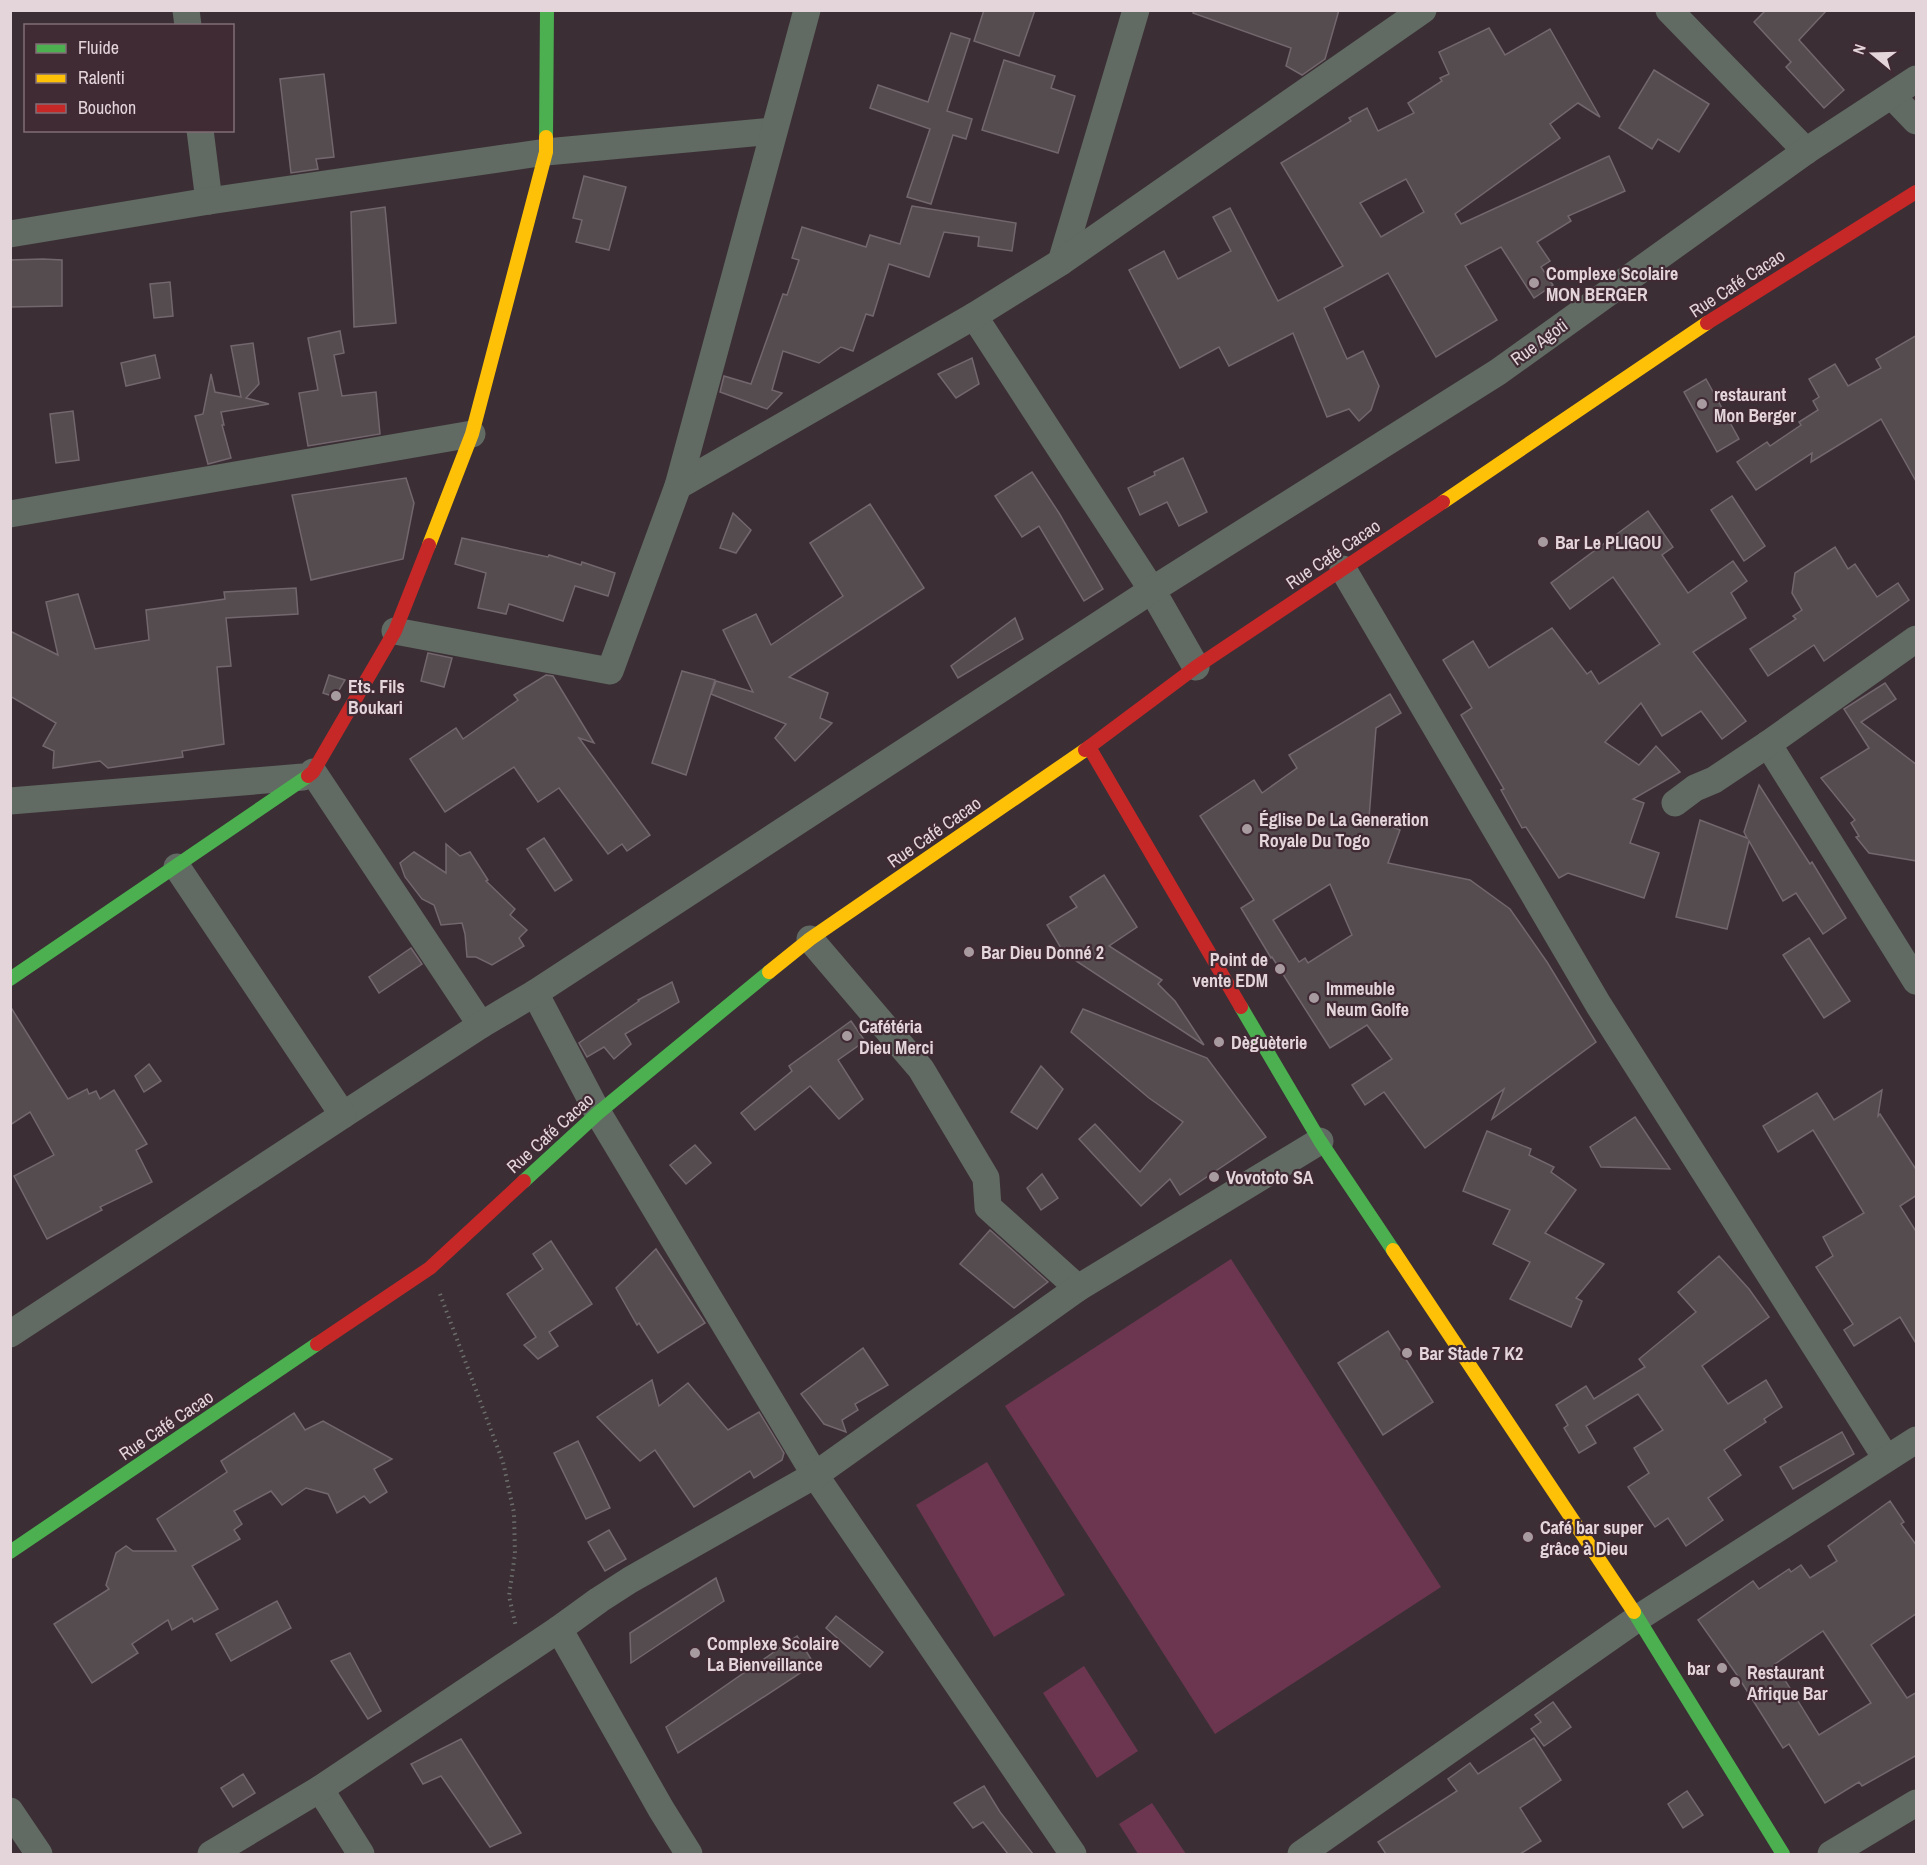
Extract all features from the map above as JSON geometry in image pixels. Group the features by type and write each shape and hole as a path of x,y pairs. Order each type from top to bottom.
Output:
{"street":[{"path":"10,979 177,867 308,775 395,631 472,434 546,152 547,10"},
{"path":"395,631 610,671 678,486 807,10"},
{"path":"1061,262 1136,10"},
{"path":"678,486 974,316 1061,262 1423,10"},
{"path":"1669,10 1806,151"},
{"name":"Rue Agoti","path":"10,1334 1152,590 1498,372 1806,151 1917,79"},
{"path":"1892,96 1917,121"},
{"path":"10,234 209,201 546,152 773,131"},
{"path":"200,132 209,201"},
{"name":"Rue Café Cacao","path":"10,1552 430,1268 598,1113 810,939 1089,747 1196,667 1514,455 1726,310 1917,192"},
{"path":"974,316 1152,590 1196,667"},
{"path":"10,514 472,434"},
{"path":"1343,569 1598,1004 1886,1458"},
{"path":"1675,803 1695,788 1714,780 1768,744 1917,639"},
{"path":"1768,744 1913,971"},
{"path":"1089,747 1320,1141 1638,1618 1783,1854"},
{"path":"10,801 308,775"},
{"path":"308,775 482,1025"},
{"path":"177,867 343,1115"},
{"path":"810,939 921,1069 986,1178 988,1207 1078,1288"},
{"path":"535,993 598,1113 815,1475 1073,1854"},
{"path":"211,1854 320,1790 630,1580 815,1475 1078,1288 1320,1141"},
{"path":"1301,1854 1638,1618 1917,1440"},
{"path":"559,1629 689,1854"},
{"path":"320,1790 361,1854"},
{"path":"1831,1854 1917,1803"},
{"path":"10,1811 39,1854"}],"path":[{"path":"430,1268 503,1462 514,1513 515,1554 509,1596 513,1621 526,1652"}],"shaded area":[{"path":"1231,1259 1441,1587 1215,1734 1005,1406"},
{"path":"987,1462 1065,1595 994,1637 916,1505"},
{"path":"1084,1666 1138,1751 1097,1778 1043,1693"},
{"path":"1152,1803 1186,1854 1138,1854 1119,1824"}],"building":[{"path":"984,10 1035,10 1019,56 974,41"},
{"path":"1194,10 1339,10 1325,59 1302,75 1286,66 1291,48 1193,13"},
{"path":"1766,10 1827,10 1799,40 1844,90 1824,108 1786,67 1791,62 1754,22"},
{"path":"1489,28 1505,55 1550,29 1600,117 1578,103 1550,124 1560,138 1455,214 1461,224 1609,156 1625,191 1568,216 1571,221 1537,242 1550,261 1541,267 1553,285 1534,298 1501,247 1465,266 1497,320 1436,357 1388,273 1324,308 1347,359 1363,351 1379,386 1371,410 1359,421 1349,409 1327,417 1293,333 1229,366 1219,347 1180,368 1129,270 1164,251 1178,279 1231,251 1213,217 1230,208 1278,301 1343,266 1281,163 1351,121 1349,118 1367,108 1378,131 1414,113 1408,103 1442,81 1440,78 1449,74 1439,52","holes":["1406,179 1424,212 1381,237 1360,203"]},
{"path":"951,33 970,39 947,111 972,119 966,139 953,135 931,204 907,197 930,129 870,108 878,85 928,102"},
{"path":"1004,60 1055,76 1051,88 1075,96 1058,153 982,130"},
{"path":"1654,70 1709,104 1679,152 1658,139 1652,149 1619,128"},
{"path":"324,74 334,157 316,159 318,169 291,173 280,79"},
{"path":"584,176 626,187 609,250 576,242 582,220 573,218"},
{"path":"912,206 1016,223 1012,251 978,246 979,237 944,232 929,277 889,264 873,316 866,314 853,351 841,347 819,363 783,351 772,390 782,393 767,409 720,392 724,376 751,384 783,294 787,295 799,260 792,258 802,227 866,247 870,235 900,244"},
{"path":"385,207 396,323 354,327 351,212"},
{"path":"10,260 62,260 62,306 10,307"},
{"path":"170,282 173,316 154,318 150,284"},
{"path":"340,331 344,353 334,355 342,396 376,392 380,434 308,446 299,393 318,390 308,338"},
{"path":"1917,335 1917,483 1881,419 1811,462 1812,453 1756,490 1737,462 1767,442 1770,446 1818,410 1813,401 1819,397 1809,379 1835,364 1848,386 1881,368 1876,359"},
{"path":"253,343 259,384 246,398 269,404 221,412 231,458 208,464 195,416 203,414 211,374 215,392 241,397 231,346"},
{"path":"155,355 160,378 126,386 121,363"},
{"path":"972,358 979,384 956,398 938,374"},
{"path":"1706,379 1739,439 1717,452 1684,392"},
{"path":"73,411 79,460 56,463 50,414"},
{"path":"1183,458 1207,512 1179,526 1167,502 1140,515 1128,488"},
{"path":"1032,472 1059,513 1103,589 1084,601 1039,526 1022,537 995,496"},
{"path":"406,478 414,503 403,559 311,580 292,495"},
{"path":"1732,496 1765,546 1744,561 1711,510"},
{"path":"870,504 924,588 789,677 828,693 820,718 832,723 795,761 775,738 786,724 711,694 716,681 753,692 723,630 756,614 771,645 843,596 810,543"},
{"path":"1648,511 1673,547 1662,555 1688,593 1733,561 1747,581 1731,593 1746,618 1693,652 1746,721 1722,739 1701,711 1662,736 1641,703 1605,742 1639,765 1656,746 1680,772 1633,799 1644,803 1630,843 1659,853 1644,898 1568,873 1559,878 1526,827 1522,828 1501,790 1504,789 1461,715 1472,708 1443,660 1473,641 1489,668 1552,628 1587,674 1591,671 1599,684 1660,644 1613,577 1570,609 1551,583"},
{"path":"733,513 751,530 736,553 720,548"},
{"path":"462,538 548,557 549,555 581,565 582,562 615,573 608,596 575,586 563,621 509,604 506,614 478,608 486,573 455,564"},
{"path":"1835,547 1848,569 1855,564 1877,597 1898,583 1909,600 1824,661 1814,645 1768,676 1750,649 1796,619 1793,616 1802,610 1792,593 1795,573"},
{"path":"296,588 298,614 226,618 231,666 217,667 224,744 182,751 183,757 108,768 100,761 53,768 54,751 43,746 56,723 10,696 10,631 58,655 46,602 78,594 95,649 149,640 146,610 225,599 224,592"},
{"path":"1015,618 1023,639 958,678 951,666"},
{"path":"428,653 452,658 444,687 421,681"},
{"path":"682,671 715,680 686,775 652,763"},
{"path":"329,675 345,680 335,697 323,693"},
{"path":"546,675 553,676 594,743 579,738 650,835 627,851 622,844 608,854 559,788 538,802 514,767 445,812 410,759 456,728 463,739 518,700 514,695"},
{"path":"1885,683 1896,699 1861,722 1917,765 1917,861 1869,853 1856,837 1859,836 1851,823 1855,820 1821,778 1869,748 1844,709"},
{"path":"1390,694 1401,713 1376,728 1369,818 1400,830 1388,863 1470,880 1510,909 1547,962 1596,1042 1492,1119 1504,1089 1425,1148 1384,1092 1365,1105 1352,1085 1392,1059 1367,1025 1330,1048 1241,908 1254,900 1200,816 1254,780 1262,793 1297,768 1289,755","holes":["1330,884 1352,935 1308,963 1305,958 1299,962 1273,920"]},
{"path":"1759,785 1810,864 1812,862 1846,918 1823,934 1796,893 1783,901 1749,841 1727,929 1676,917 1700,820 1747,838 1744,832"},
{"path":"544,838 572,880 555,891 527,849"},
{"path":"446,844 460,856 470,852 488,880 486,881 515,909 510,915 527,930 519,938 524,946 492,965 476,957 467,957 462,923 441,925 434,905 422,899 405,877 400,863 414,852 446,873"},
{"path":"1104,875 1137,927 1109,946 1162,980 1158,984 1175,1001 1204,1045 1064,953 1047,925 1077,907 1070,897"},
{"path":"1809,938 1850,1001 1824,1018 1783,955"},
{"path":"411,948 422,964 379,993 369,977"},
{"path":"672,982 679,1002 625,1034 631,1044 614,1059 604,1047 587,1057 579,1043 638,1000"},
{"path":"10,1006 68,1099 87,1089 89,1094 96,1091 100,1099 114,1090 147,1144 136,1150 152,1182 100,1207 102,1210 47,1239 14,1176 54,1155 30,1112 10,1125"},
{"path":"1083,1009 1207,1058 1266,1137 1180,1195 1170,1179 1141,1206 1079,1139 1095,1124 1140,1172 1183,1122 1149,1098 1071,1032"},
{"path":"851,1021 865,1041 838,1060 863,1099 839,1119 810,1086 755,1130 741,1113 792,1071 789,1066"},
{"path":"149,1064 161,1081 144,1092 135,1076"},
{"path":"1041,1066 1063,1089 1037,1129 1011,1112"},
{"path":"1882,1090 1878,1116 1880,1114 1917,1171 1917,1195 1900,1206 1917,1233 1917,1345 1900,1317 1854,1346 1844,1330 1853,1324 1816,1267 1833,1256 1823,1237 1864,1213 1813,1130 1778,1152 1763,1126 1817,1093 1834,1120"},
{"path":"1635,1117 1670,1169 1601,1167 1590,1147"},
{"path":"1487,1131 1531,1149 1529,1155 1554,1167 1551,1172 1576,1190 1545,1233 1604,1264 1576,1298 1582,1301 1571,1327 1510,1299 1530,1262 1493,1244 1510,1210 1463,1191"},
{"path":"695,1145 711,1163 686,1184 670,1165"},
{"path":"1042,1174 1058,1198 1041,1210 1027,1188"},
{"path":"990,1230 1048,1282 1014,1308 960,1264"},
{"path":"551,1241 592,1304 549,1332 558,1346 538,1359 524,1345 536,1337 507,1294 543,1269 533,1254"},
{"path":"656,1249 705,1323 658,1353 639,1323 637,1325 616,1288"},
{"path":"1719,1256 1749,1289 1769,1317 1702,1366 1728,1404 1766,1380 1782,1407 1764,1419 1766,1422 1724,1450 1741,1475 1708,1498 1723,1520 1686,1546 1668,1518 1655,1527 1628,1487 1649,1473 1634,1448 1663,1430 1638,1394 1586,1426 1596,1443 1579,1453 1564,1428 1568,1425 1556,1405 1586,1386 1594,1399 1645,1367 1639,1359 1696,1312 1678,1292"},
{"path":"1388,1331 1433,1402 1383,1435 1338,1363"},
{"path":"863,1348 888,1385 855,1404 858,1410 842,1420 846,1432 824,1424 801,1394"},
{"path":"652,1380 659,1406 688,1383 728,1430 759,1412 784,1453 782,1460 754,1478 750,1471 694,1507 655,1450 640,1461 597,1417"},
{"path":"294,1413 305,1430 323,1421 392,1459 374,1469 387,1492 370,1503 364,1496 337,1513 328,1494 306,1488 282,1505 271,1491 234,1511 242,1524 234,1530 240,1539 192,1566 218,1609 194,1622 192,1618 172,1630 168,1620 132,1644 138,1653 92,1683 54,1624 109,1589 106,1585 116,1553 126,1546 133,1551 176,1551 157,1519 227,1472 221,1461"},
{"path":"1842,1432 1854,1454 1793,1489 1780,1467"},
{"path":"578,1441 610,1508 586,1519 554,1453"},
{"path":"1890,1501 1904,1522 1901,1524 1917,1546 1917,1613 1871,1645 1907,1698 1917,1692 1917,1755 1862,1786 1859,1782 1825,1803 1789,1744 1783,1748 1737,1675 1698,1620 1753,1581 1759,1589 1789,1569 1791,1572 1801,1565 1810,1578 1837,1561 1828,1546","holes":["1823,1631 1871,1703 1819,1735 1775,1664"]},
{"path":"609,1530 626,1559 605,1571 588,1542"},
{"path":"716,1578 724,1601 631,1663 630,1633"},
{"path":"277,1601 291,1628 231,1661 216,1634"},
{"path":"836,1616 883,1652 870,1667 826,1628"},
{"path":"797,1636 814,1664 678,1753 666,1727"},
{"path":"350,1653 381,1711 368,1719 331,1661"},
{"path":"1553,1702 1571,1727 1544,1746 1531,1729 1541,1722 1535,1715"},
{"path":"1534,1738 1561,1780 1520,1808 1541,1841 1520,1854 1386,1854 1378,1842 1457,1791 1448,1779 1470,1763 1478,1774"},
{"path":"461,1739 521,1833 490,1847 441,1776 423,1784 411,1764"},
{"path":"243,1774 255,1793 233,1807 221,1788"},
{"path":"984,1786 1000,1812 1033,1854 1008,1854 983,1822 973,1828 954,1803"},
{"path":"1687,1791 1703,1815 1683,1828 1668,1804"}],"traffic: fast":[{"path":"546,137 547,10"},
{"path":"10,979 308,776"},
{"path":"524,1181 598,1113 769,972"},
{"path":"1241,1007 1320,1141 1393,1250"},
{"path":"10,1552 317,1344"},
{"path":"1634,1612 1783,1854"}],"traffic: slow":[{"path":"429,545 472,434 546,152 546,137"},
{"path":"1443,502 1707,323"},
{"path":"769,972 810,939 1085,750"},
{"path":"1393,1250 1634,1612"}],"traffic: jam":[{"path":"1707,323 1916,192"},
{"path":"1085,750 1196,667 1443,502"},
{"path":"308,776 313,772 395,631 429,545"},
{"path":"1089,747 1241,1007"},
{"path":"317,1344 430,1268 524,1181"}],"place":[{"name":"Complexe Scolaire MON BERGER","path":"1534,283"},
{"name":"restaurant Mon Berger","path":"1702,404"},
{"name":"Bar Le PLIGOU","path":"1543,542"},
{"name":"Ets. Fils Boukari","path":"336,696"},
{"name":"Église De La Generation Royale Du Togo","path":"1247,829"},
{"name":"Bar Dieu Donné 2","path":"969,952"},
{"name":"Point de vente EDM","path":"1280,969"},
{"name":"Immeuble Neum Golfe","path":"1314,998"},
{"name":"Cafétéria Dieu Merci","path":"847,1036"},
{"name":"Dèguèterie","path":"1219,1042"},
{"name":"Vovototo SA","path":"1214,1177"},
{"name":"Bar Stade 7 K2","path":"1407,1353"},
{"name":"Café bar super grâce à Dieu","path":"1528,1537"},
{"name":"Complexe Scolaire La Bienveillance","path":"695,1653"},
{"name":"bar","path":"1722,1668"},
{"name":"Restaurant Afrique Bar","path":"1735,1682"}]}
